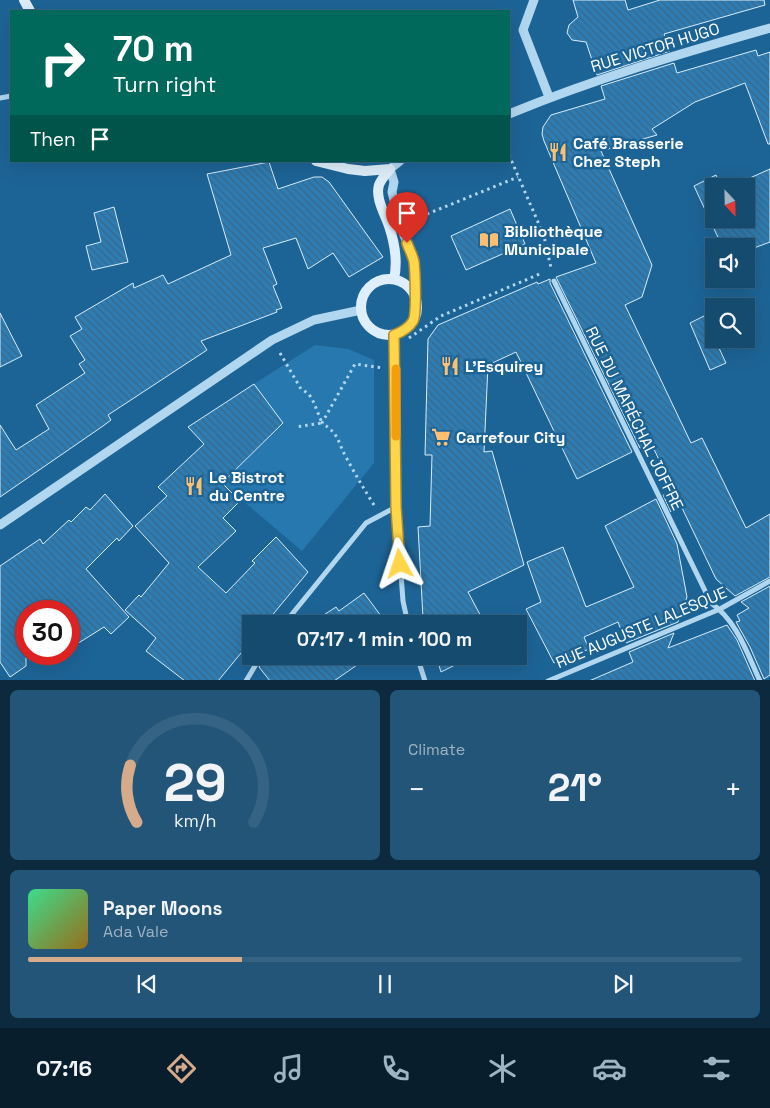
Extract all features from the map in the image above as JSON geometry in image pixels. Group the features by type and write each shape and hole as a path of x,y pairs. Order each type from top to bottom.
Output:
{"main road":[{"path":"320,162 364,171 390,169"},
{"path":"390,169 379,185 378,198 390,228 397,258 394,279"},
{"path":"385,279 394,279 403,282 410,288 414,296 417,303 414,320 402,332 394,335 385,335 376,332 368,327 363,319 360,310 361,302 369,286 385,279"}],"street":[{"path":"534,0 523,30 549,98"},
{"name":"RUE VICTOR HUGO","path":"510,114 589,83 770,28"},
{"path":"399,162 390,169 394,182 392,192 400,225 414,261 414,296"},
{"name":"RUE DU MARÉCHAL JOFFRE","path":"554,281 711,603 720,609 732,624 760,680"},
{"path":"0,525 272,340 314,320 360,310"},
{"path":"394,335 396,369 396,507 403,601 406,615"},
{"path":"291,615 366,523 396,507"},
{"name":"RUE AUGUSTE LALESQUE","path":"548,680 720,609 770,581"},
{"path":"246,680 255,665"},
{"path":"420,665 426,680"}],"path":[{"path":"510,157 544,236 554,281"},
{"path":"407,223 518,176"},
{"path":"408,338 441,316 552,269"},
{"path":"286,363 301,389 309,394 322,423 339,438 344,455 379,515"},
{"path":"322,423 355,364 396,369"},
{"path":"296,427 322,423"}],"shaded area":[{"path":"315,345 348,349 374,360 374,463 302,551 222,483 283,424 254,384"}],"building":[{"path":"573,0 625,0 628,10 660,0 764,0 765,5 664,34 670,51 597,75 586,42 572,40 567,33 569,25 578,17"},
{"path":"756,50 758,56 770,52 770,144 768,144 745,83 695,102 652,129 657,135 601,151 652,265 642,297 625,305 691,443 702,438 746,528 770,514 770,577 735,596 716,579 651,443 640,448 556,277 596,263 542,134 543,127 551,115 605,99 601,86 674,63 677,73"},
{"path":"269,162 278,189 314,177 322,177 329,182 383,257 349,277 333,253 308,269 296,238 263,248 277,284 273,286 282,308 276,310 277,312 201,341 207,350 108,415 111,420 0,497 0,425 16,450 49,429 36,405 85,373 79,364 85,360 70,336 82,329 75,317 133,283 134,288 163,275 168,284 231,255 207,174"},
{"path":"770,169 770,242 755,248 755,238 718,238 714,228 755,228 755,178 750,178"},
{"path":"705,180 705,210 694,186"},
{"path":"114,207 128,262 92,270 86,246 101,242 94,213"},
{"path":"510,209 525,244 466,270 451,236"},
{"path":"550,279 550,283 632,452 577,479 516,352 488,365 484,452 492,451 524,565 468,592 480,615 423,615 418,527 430,526 432,455 425,455 428,339 438,325 537,282 538,284"},
{"path":"0,313 22,356 0,367"},
{"path":"704,316 705,348 719,348 726,363 710,370 690,323"},
{"path":"254,384 283,423 222,483 240,501 223,518 236,531 198,567 226,593 255,563 252,561 276,537 308,572 272,615 242,615 242,652 219,680 184,680 146,651 156,638 125,610 139,595 141,597 169,563 135,526 167,496 158,487 204,444 188,427"},
{"path":"668,493 671,512 663,495"},
{"path":"105,494 133,526 119,541 117,538 86,569 129,617 111,634 104,627 80,642 80,600 15,600 15,665 26,666 10,677 0,662 0,566 40,539 43,544 69,520 71,522 86,507 90,510"},
{"path":"656,499 677,544 687,597 678,622 626,643 618,622 584,637 589,649 554,663 526,609 541,602 527,562 563,547 586,607 634,587 605,526"},
{"path":"770,586 770,675 764,679 750,647 736,622 740,621 737,615 749,608 741,602"},
{"path":"364,593 380,615 324,615 336,607 339,611"},
{"path":"727,625 737,640 755,680 591,680 633,662 629,652 674,633 668,648"},
{"path":"261,665 357,665 335,680 269,680 259,667"},
{"path":"439,665 455,665 441,672"}],"slow traffic":[{"path":"396,369 396,436"}],"place":[{"name":"Café Brasserie Chez Steph","path":"558,152"},
{"name":"Bibliothèque Municipale","path":"489,240"},
{"name":"L'Esquirey","path":"450,366"},
{"name":"Carrefour City","path":"441,437"},
{"name":"Le Bistrot du Centre","path":"194,486"}],"route":[{"path":"400,564 396,507 394,335 402,332 414,320 417,303 414,296 414,261 407,243"}]}
